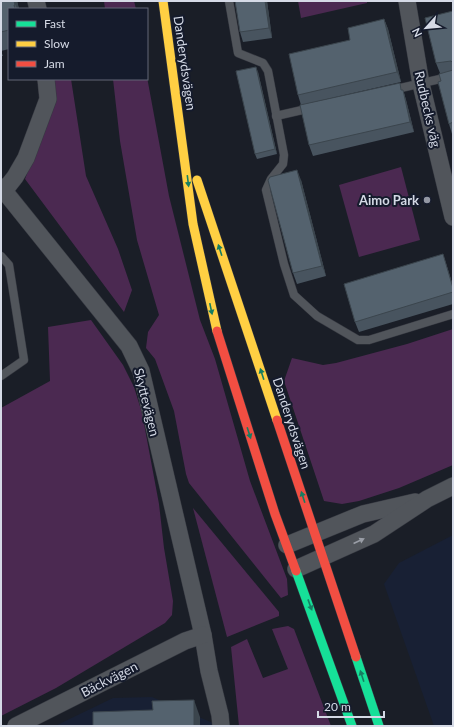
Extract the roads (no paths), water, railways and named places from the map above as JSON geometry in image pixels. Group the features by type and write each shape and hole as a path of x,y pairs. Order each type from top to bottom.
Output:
{"main road":[{"name":"Danderydsvägen","path":"163,1 193,224 214,322 275,514 352,726"},
{"name":"Danderydsvägen","path":"181,129 379,726"}],"street":[{"name":"Rudbecks väg","path":"407,1 421,84 453,216"},
{"path":"2,189 14,177 26,158 48,99 46,80"},
{"name":"Skyttevägen","path":"2,189 129,346 141,371 203,636 221,726"},
{"path":"296,569 374,534 427,499 453,486"},
{"path":"286,545 363,514 427,499"},
{"name":"Bäckvägen","path":"16,726 185,641 203,636"}],"lane":[{"path":"229,1 238,53 263,63 268,71 284,155 283,164 266,190 284,264 294,294 317,316 358,340 369,340 453,314"},
{"path":"383,92 453,76"},
{"path":"276,116 322,106"},
{"path":"1,256 9,265 24,360 1,376"}],"place":[{"name":"Aimo Park","path":"427,200"}]}
